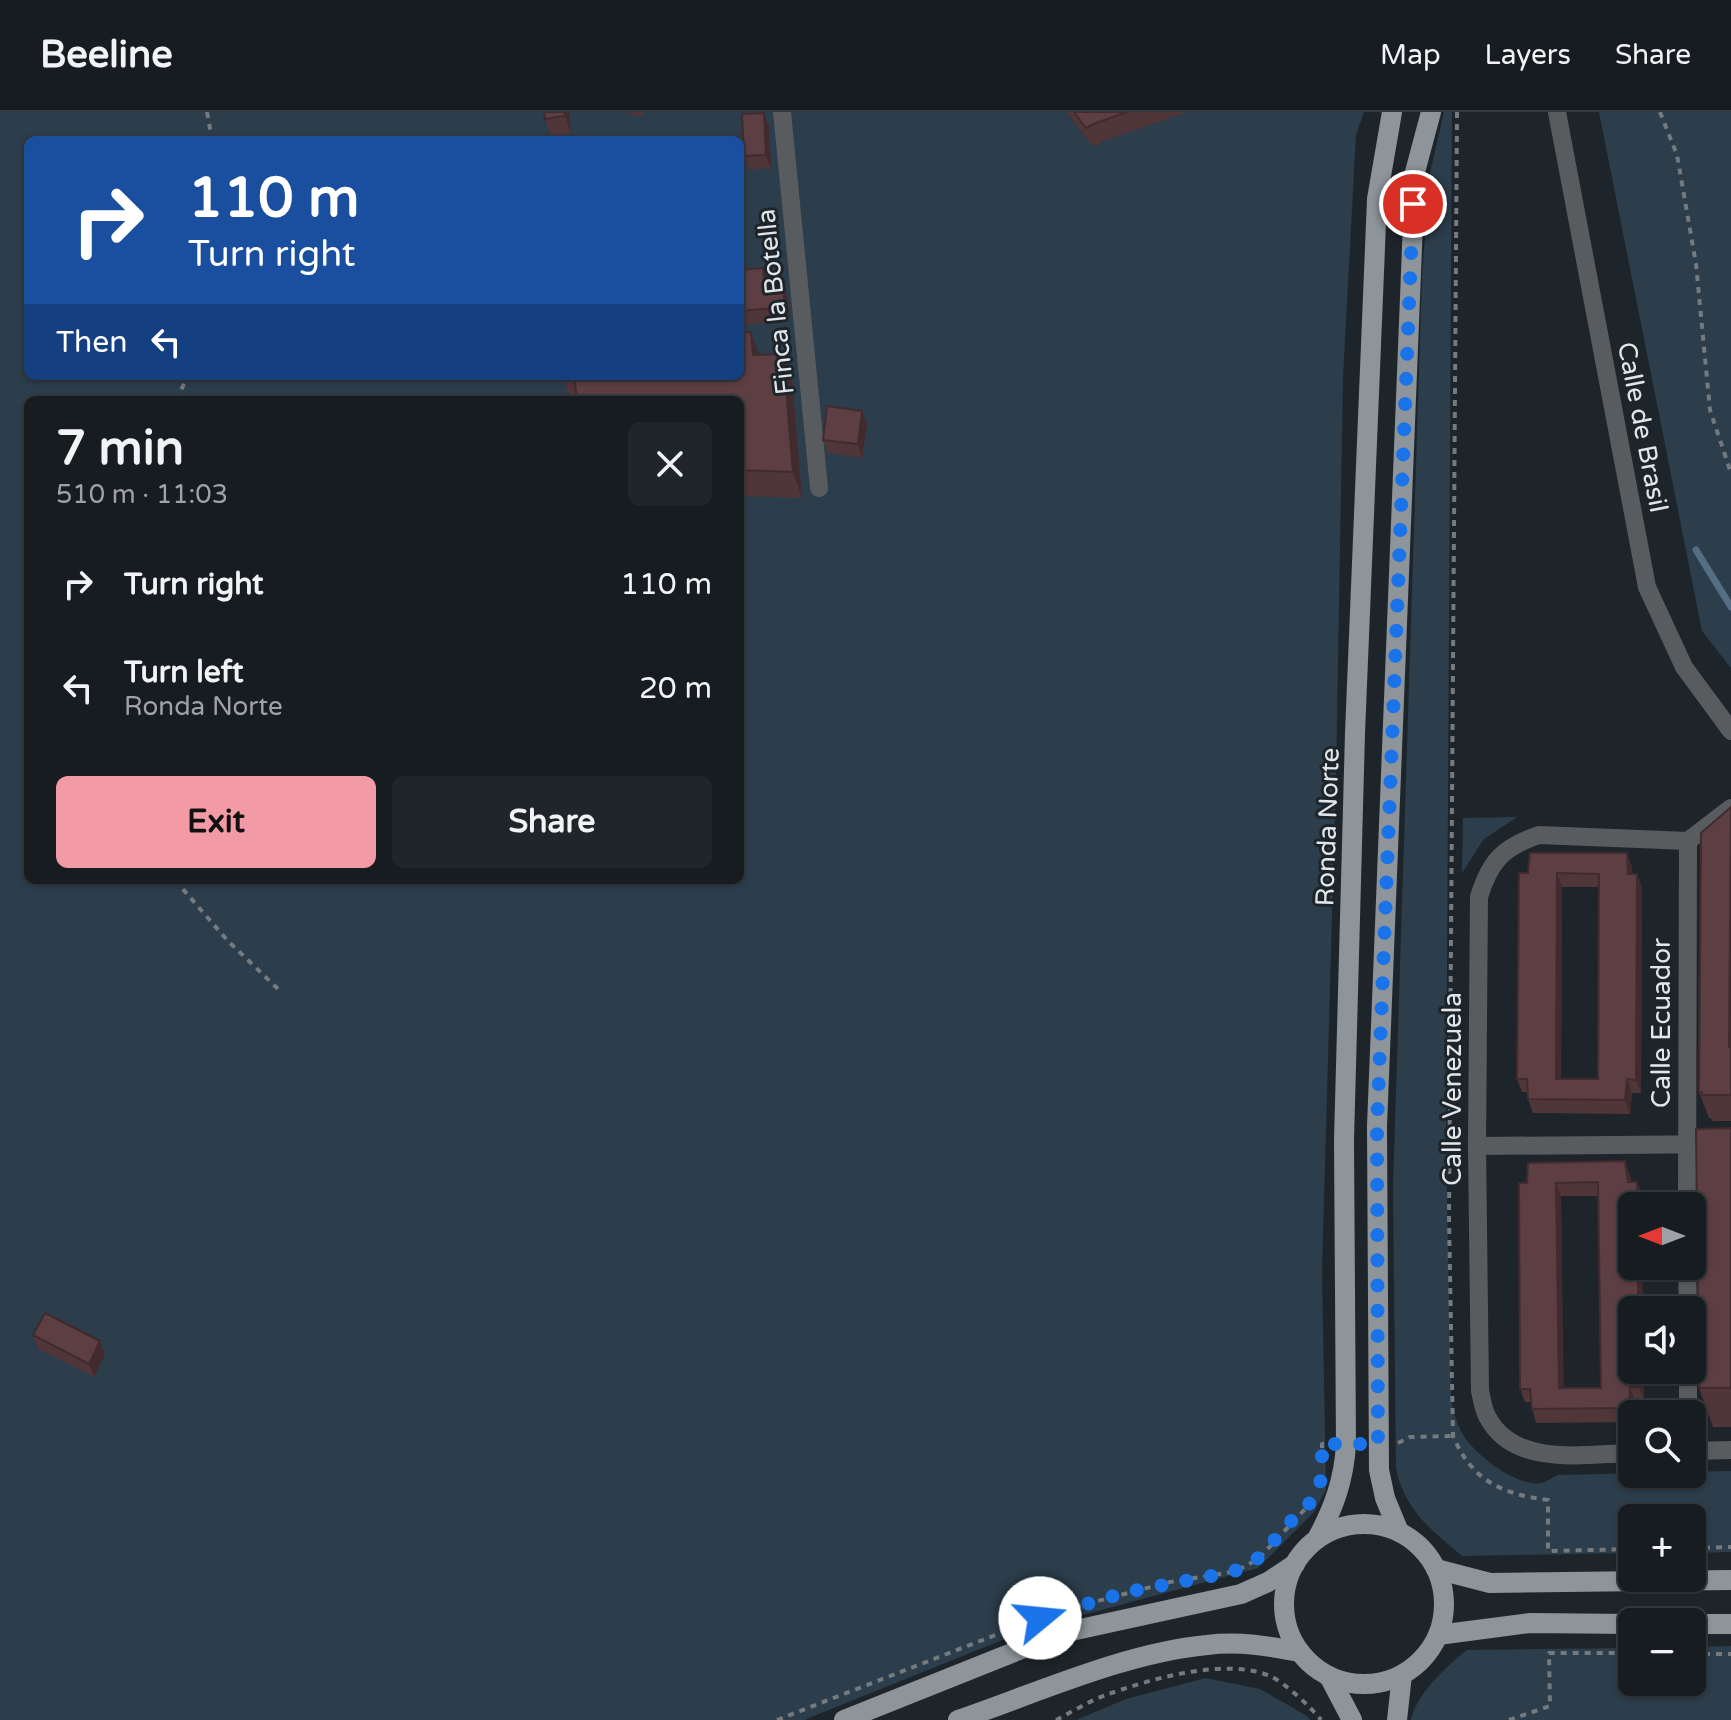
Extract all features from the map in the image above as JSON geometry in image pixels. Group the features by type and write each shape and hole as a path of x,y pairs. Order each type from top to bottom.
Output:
{"main road":[{"name":"Ronda Norte","path":"1317,1539 1335,1507 1344,1474 1346,1444 1344,1140 1355,733 1377,199 1392,112"},
{"path":"1399,1532 1385,1498 1379,1470 1378,1094 1415,172 1431,112"},
{"path":"844,1720 1062,1633 1241,1594 1268,1582 1295,1564 1317,1539 1336,1529 1357,1524 1378,1525 1399,1532 1420,1548 1436,1569 1443,1590 1443,1613 1438,1635 1423,1658 1402,1675 1378,1683 1353,1684 1329,1676 1313,1666 1300,1652 1289,1632 1284,1609 1286,1586 1295,1564"},
{"path":"1436,1569 1490,1583 1731,1580"},
{"path":"1438,1635 1530,1623 1618,1624"},
{"path":"1706,1624 1731,1624"},
{"path":"958,1720 1165,1651 1209,1644 1260,1645 1300,1652"},
{"path":"1397,1720 1402,1675"},
{"path":"1329,1676 1352,1720"}],"street":[{"name":"Finca la Botella","path":"782,112 819,488"},
{"name":"Calle de Brasil","path":"1557,112 1647,587 1684,667 1731,731"},
{"path":"1688,841 1731,808"},
{"name":"Calle Venezuela","path":"1618,1453 1544,1455 1522,1447 1501,1435 1487,1416 1480,1391 1477,1146 1479,897 1486,875 1498,857 1519,842 1539,835 1688,841"},
{"name":"Calle Ecuador","path":"1687,1192 1688,841"},
{"path":"1477,1146 1731,1144"},
{"path":"1706,1451 1731,1450"}],"path":[{"path":"207,112 211,136"},
{"path":"1660,112 1677,155 1696,264 1710,410 1731,473"},
{"path":"178,884 227,940 278,989"},
{"path":"1378,1444 1398,1443 1410,1437 1453,1436"},
{"path":"1322,1460 1322,1444 1346,1444"},
{"path":"1066,1609 1155,1586 1232,1572 1248,1565 1261,1556 1313,1498"},
{"path":"1706,1548 1731,1547"},
{"path":"777,1720 1040,1618"},
{"path":"1509,1720 1550,1706 1549,1653 1618,1653"},
{"path":"1706,1654 1731,1654"},
{"path":"1056,1720 1104,1695 1163,1678 1221,1668 1272,1676 1321,1720"}],"shaded area":[{"path":"0,112 1364,112 1356,135 1343,377 1322,1271 1326,1490 1314,1512 1258,1568 1027,1630 804,1720 0,1720"},
{"path":"1444,112 1452,112 1446,1146 1451,1401 1460,1429 1471,1446 1498,1469 1531,1483 1543,1482 1558,1475 1618,1474 1618,1488 1706,1488 1706,1472 1731,1471 1731,1552 1706,1553 1706,1504 1618,1504 1618,1553 1462,1556 1420,1518 1406,1496 1396,1469 1393,1187 1422,276 1430,173"},
{"path":"1599,112 1731,112 1731,668 1702,631"},
{"path":"1517,817 1484,839 1462,873 1463,818"},
{"path":"1731,1646 1731,1720 1411,1720 1426,1690 1467,1650 1618,1648 1618,1696 1706,1696 1706,1647"},
{"path":"1206,1678 1260,1689 1310,1720 1076,1720 1126,1699"}],"building":[{"path":"544,112 564,112 565,116 545,119"},
{"path":"1074,112 1127,112 1086,128"},
{"path":"764,113 766,155 744,156 742,114"},
{"path":"763,268 765,287 783,286 785,307 744,311 744,270"},
{"path":"751,332 753,355 783,354 793,472 744,470 744,396 576,396 574,380 744,380 744,333"},
{"path":"827,406 862,411 858,444 823,440"},
{"path":"1731,807 1731,1095 1702,1095 1699,1092 1701,833"},
{"path":"1530,853 1627,853 1628,874 1637,874 1636,1080 1627,1079 1625,1100 1528,1099 1527,1079 1517,1079 1519,873 1528,873","holes":["1557,873 1599,874 1598,1079 1556,1079"]},
{"path":"1731,1128 1731,1388 1699,1388 1699,1384 1706,1384 1706,1296 1698,1296 1698,1280 1706,1280 1706,1192 1697,1192 1696,1129"},
{"path":"1625,1161 1628,1182 1637,1182 1637,1192 1618,1192 1618,1280 1638,1280 1638,1296 1618,1296 1618,1384 1639,1384 1639,1387 1630,1387 1629,1400 1618,1400 1618,1408 1532,1409 1530,1389 1520,1389 1519,1183 1527,1183 1528,1163","holes":["1598,1182 1601,1388 1559,1388 1556,1183"]},
{"path":"45,1313 100,1341 89,1364 33,1335"}],"waterway":[{"path":"1696,550 1731,607"}],"route":[{"path":"1040,1618 1127,1592 1232,1572 1248,1565 1261,1556 1307,1507 1318,1490 1322,1475 1322,1444 1378,1444 1377,1126 1413,204"}]}
